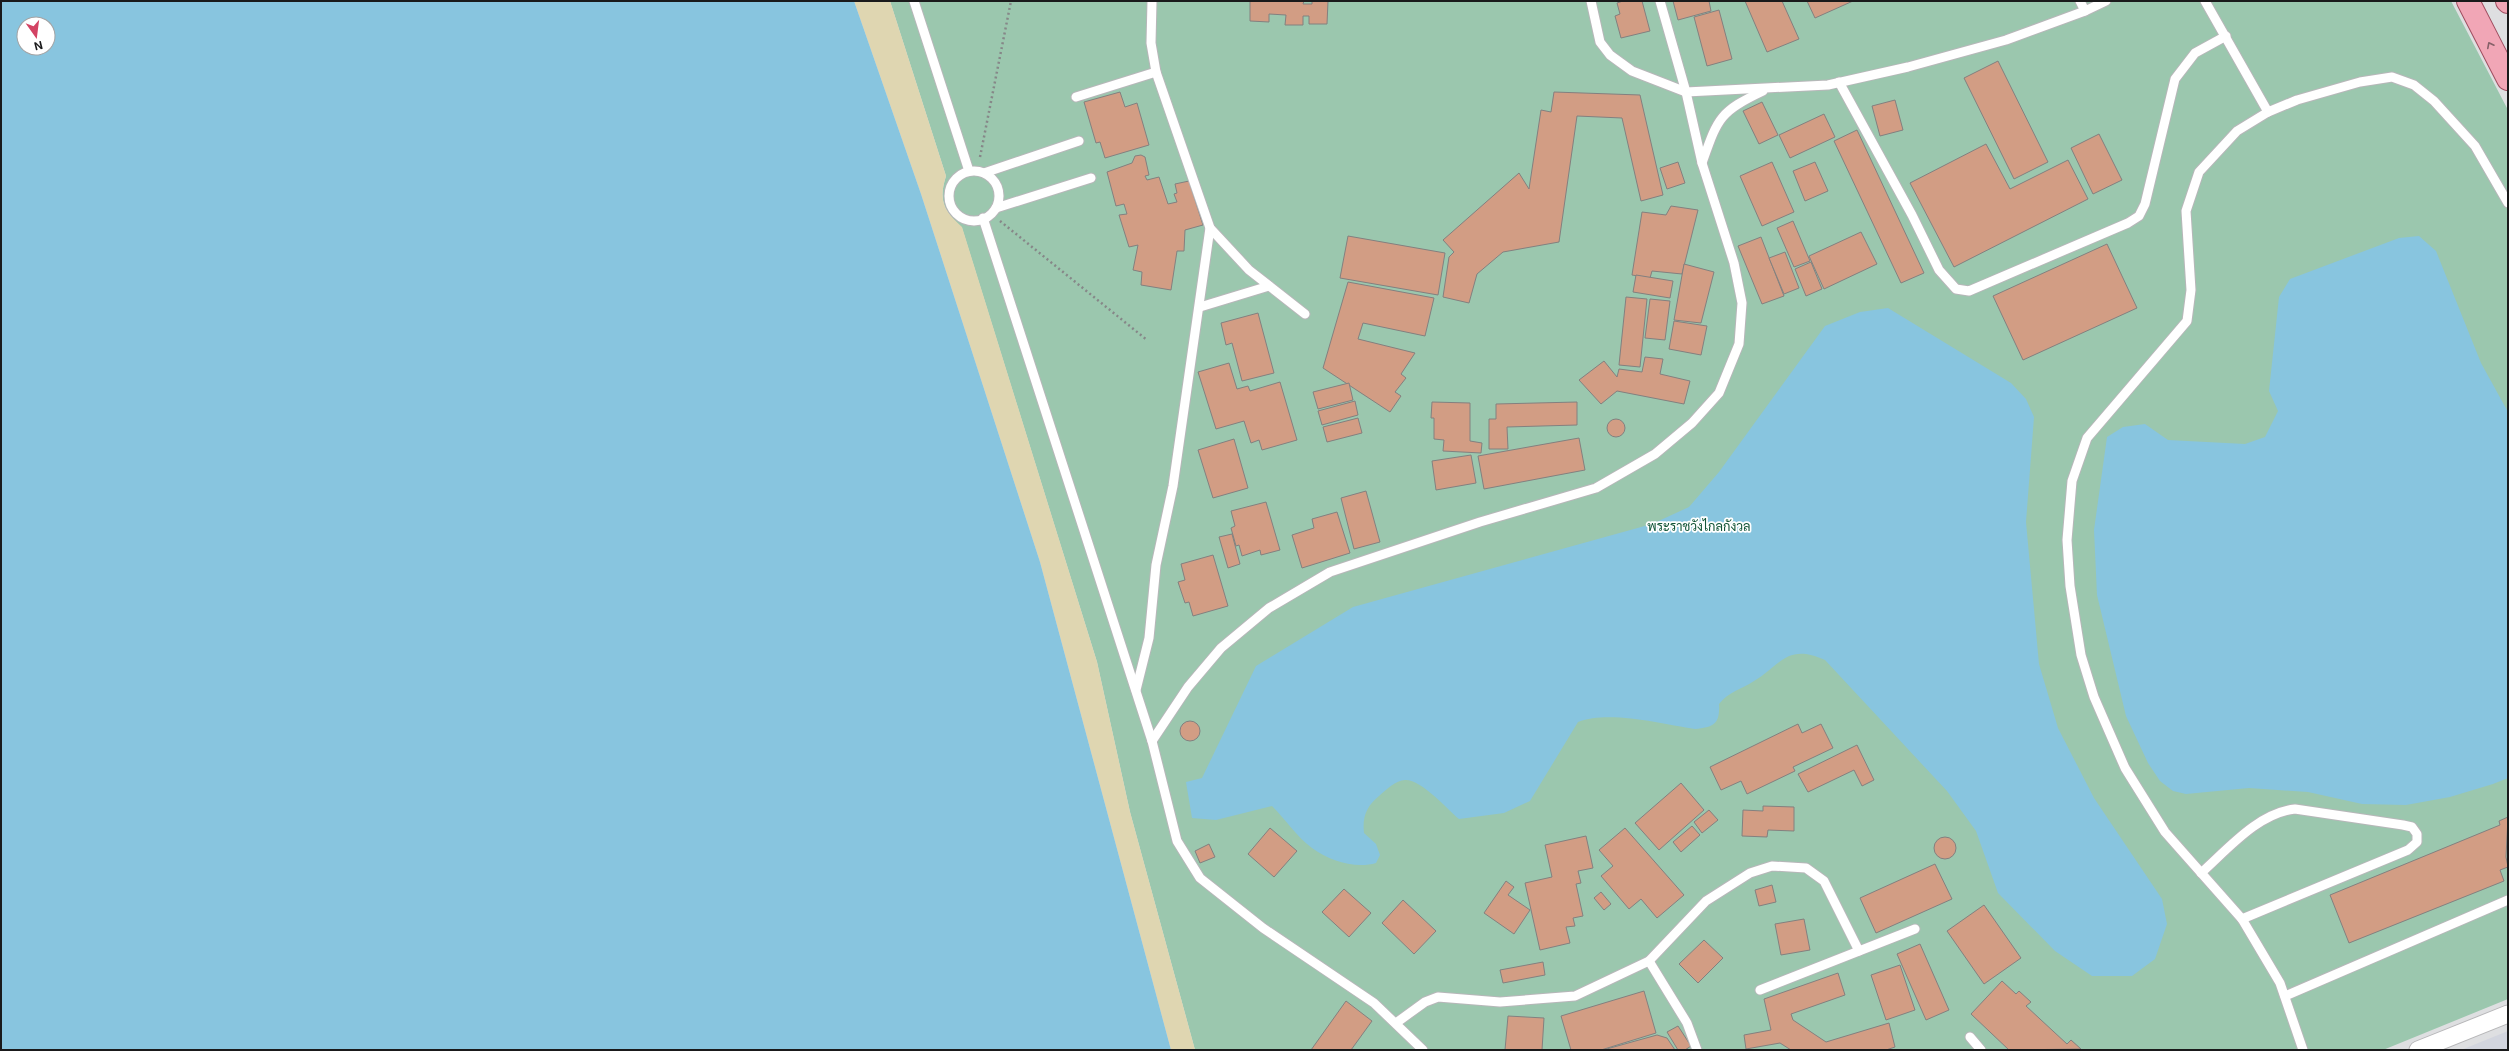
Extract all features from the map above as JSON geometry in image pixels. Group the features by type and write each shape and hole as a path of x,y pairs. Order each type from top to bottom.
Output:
{"main road":[{"path":"2468,1 2508,80"}],"street":[{"path":"2418,1050 2508,1014"}],"lane":[{"path":"914,1 977,172 997,186 999,194 993,210"},
{"path":"1152,1 1152,43 1156,72 1210,228 1249,270 1305,314"},
{"path":"1591,1 1600,42 1610,55 1632,71 1686,92 1766,90 1839,82 1908,67 2006,40 2085,11 2106,1"},
{"path":"1152,742 1188,687 1220,648 1268,608 1330,572 1480,522 1596,488 1655,454 1692,423 1719,393 1739,344 1742,303 1734,263 1702,163 1686,92 1660,1"},
{"path":"2080,1 2085,11"},
{"path":"2205,1 2252,81 2268,112"},
{"path":"1839,82 1912,215 1939,270 1956,289 1969,291 2128,223 2139,216 2145,204 2175,79 2195,53 2228,39"},
{"path":"1076,97 1156,72"},
{"path":"2303,1050 2280,983 2242,919 2165,832 2125,768 2094,698 2081,655 2070,586 2067,540 2072,481 2087,438 2187,321 2191,290 2186,212 2199,172 2237,131 2268,112 2297,100 2360,82 2392,77 2414,85 2434,101 2475,146 2508,203"},
{"path":"1702,163 1719,120 1733,105 1766,90"},
{"path":"1079,141 954,180 950,188 951,205 962,218 971,220 983,218 993,210 1091,178"},
{"path":"983,218 1152,742 1177,841 1200,878 1263,928 1374,1003 1423,1050"},
{"path":"1136,691 1149,638 1156,565 1173,486 1200,307 1210,228"},
{"path":"1200,307 1269,286"},
{"path":"2201,873 2246,834 2270,816 2284,810 2295,809 2403,825 2412,827 2417,834 2417,842 2408,850 2242,919"},
{"path":"1396,1023 1425,1002 1438,997 1500,1002 1575,996 1649,961 1706,901 1750,872 1772,866 1806,868 1824,881 1859,951"},
{"path":"2285,996 2508,900"},
{"path":"1760,990 1915,929"},
{"path":"1649,961 1687,1023 1697,1050"},
{"path":"1970,1037 1981,1050"}],"path":[{"path":"977,172 1011,1"},
{"path":"993,210 1147,340"}],"shaded area":[{"path":"2508,1031 2508,1050 2461,1050"}],"green space":[{"name":"พระราชวังไกลกังวล","path":"890,1 2451,1 2508,110 2508,999 2383,1050 1195,1050 1130,812 1097,662 962,228 947,211 944,205 943,192 946,176"}],"sand":[{"path":"854,1 890,1 946,176 943,192 944,205 951,216 962,227 1097,662 1130,812 1195,1050 1171,1050 1040,562 921,194"}],"water":[{"path":"1,1 854,1 921,194 1040,562 1171,1050 1,1050"},
{"path":"2419,236 2436,251 2481,363 2508,412 2508,778 2450,797 2406,805 2362,804 2308,792 2249,788 2186,794 2173,791 2160,781 2148,763 2126,716 2097,595 2094,530 2107,437 2123,427 2145,424 2168,440 2245,444 2265,437 2278,411 2269,391 2279,297 2290,279 2399,238"},
{"path":"1888,308 2011,383 2026,399 2034,417 2026,522 2039,664 2058,728 2094,798 2162,899 2167,924 2155,959 2132,976 2092,976 2055,951 1998,893 1976,831 1947,791 1825,660 1812,655 1793,655 1786,658 1764,675 1731,693 1719,704 1717,720 1707,727 1695,729 1652,721 1605,717 1578,722 1530,801 1504,813 1459,819 1434,795 1418,784 1405,780 1395,783 1371,804 1365,816 1364,833 1376,844 1380,855 1376,863 1368,865 1351,864 1326,857 1301,839 1272,806 1216,820 1192,818 1186,782 1202,778 1256,666 1353,607 1652,524 1689,507 1719,472 1825,326 1860,312"}],"building":[{"path":"1250,1 1304,1 1303,4 1312,4 1312,1 1328,1 1327,24 1309,24 1309,16 1303,16 1303,25 1285,25 1286,15 1269,14 1269,22 1250,21"},
{"path":"1623,1 1642,1 1650,31 1621,38 1615,16 1620,14 1617,3"},
{"path":"1673,1 1709,1 1711,11 1678,20"},
{"path":"1745,1 1782,1 1799,39 1767,52"},
{"path":"1807,1 1853,1 1815,18"},
{"path":"1719,10 1732,59 1707,66 1694,17"},
{"path":"1998,61 2048,162 2014,179 1964,78"},
{"path":"1120,92 1125,107 1137,103 1149,145 1105,158 1100,142 1096,143 1084,102"},
{"path":"1554,92 1640,95 1663,195 1641,201 1622,118 1577,116 1559,242 1503,252 1477,274 1469,303 1443,297 1449,257 1454,252 1443,240 1519,173 1529,189 1541,110 1551,112"},
{"path":"1895,100 1903,130 1880,136 1872,106"},
{"path":"1762,102 1778,135 1759,144 1743,111"},
{"path":"1824,114 1835,137 1790,158 1779,135"},
{"path":"1857,130 1924,273 1901,283 1834,141"},
{"path":"2099,134 2122,180 2093,194 2071,148"},
{"path":"1986,144 2010,189 2068,160 2088,199 1954,267 1910,183"},
{"path":"1141,155 1145,157 1149,175 1145,176 1147,180 1159,177 1168,204 1177,202 1174,194 1177,193 1175,184 1189,181 1203,225 1185,230 1184,251 1177,251 1171,290 1141,285 1142,272 1133,270 1138,245 1129,247 1119,215 1127,214 1124,204 1116,206 1107,172 1132,163 1135,156"},
{"path":"1678,162 1685,183 1667,189 1660,168"},
{"path":"1772,162 1794,212 1762,226 1740,176"},
{"path":"1815,162 1828,191 1805,201 1793,171"},
{"path":"1671,206 1698,210 1682,274 1652,271 1650,278 1632,275 1642,212 1666,215"},
{"path":"1793,221 1810,261 1794,267 1777,228"},
{"path":"1861,232 1877,264 1824,289 1809,256"},
{"path":"1348,236 1445,253 1438,295 1340,278"},
{"path":"1761,237 1784,296 1762,304 1738,246"},
{"path":"2107,244 2137,308 2023,360 1993,296"},
{"path":"1785,252 1799,288 1784,294 1769,258"},
{"path":"1811,262 1822,289 1806,296 1795,269"},
{"path":"1684,264 1714,272 1701,323 1674,320"},
{"path":"1636,275 1673,281 1670,298 1633,292"},
{"path":"1348,282 1434,298 1425,336 1363,323 1358,339 1415,353 1401,374 1406,378 1395,392 1401,396 1390,412 1323,368"},
{"path":"1626,297 1647,299 1640,367 1619,365"},
{"path":"1650,299 1670,301 1665,340 1645,338"},
{"path":"1258,313 1274,373 1242,381 1232,343 1226,345 1221,323"},
{"path":"1674,321 1707,326 1701,355 1669,349"},
{"path":"1645,357 1663,359 1660,374 1690,381 1684,404 1617,391 1601,404 1579,380 1604,361 1617,377 1619,369 1642,372"},
{"path":"1229,363 1237,389 1248,386 1250,391 1280,382 1297,440 1262,450 1259,440 1251,443 1244,421 1216,429 1198,372"},
{"path":"1349,383 1353,400 1318,409 1313,392"},
{"path":"1355,401 1358,415 1322,425 1318,411"},
{"path":"1432,402 1470,403 1470,441 1482,443 1481,453 1443,451 1444,440 1434,439 1434,418 1431,418"},
{"path":"1577,402 1577,425 1507,427 1508,449 1489,449 1489,419 1496,419 1496,404"},
{"path":"1358,418 1362,433 1327,442 1323,427"},
{"path":"1612,419 1620,419 1625,424 1623,435 1620,437 1612,437 1607,432 1607,424"},
{"path":"1579,438 1585,470 1484,489 1478,456"},
{"path":"1234,439 1248,488 1213,498 1198,450"},
{"path":"1471,455 1476,483 1436,490 1432,461"},
{"path":"1366,491 1380,542 1354,549 1341,498"},
{"path":"1266,502 1280,550 1261,555 1260,550 1242,556 1239,545 1236,546 1231,528 1235,526 1231,511"},
{"path":"1337,512 1350,553 1302,568 1292,535 1314,528 1312,519"},
{"path":"1232,534 1240,564 1228,568 1219,537"},
{"path":"1213,555 1228,606 1193,616 1189,602 1185,603 1178,582 1185,580 1181,564"},
{"path":"1190,721 1197,724 1200,731 1197,738 1190,741 1183,738 1180,731 1183,724"},
{"path":"1798,724 1802,733 1821,724 1833,748 1793,767 1795,771 1747,794 1741,781 1721,790 1710,767"},
{"path":"1857,745 1874,780 1862,786 1854,770 1808,792 1798,774"},
{"path":"1681,783 1704,810 1659,850 1635,823"},
{"path":"1763,806 1794,807 1794,831 1768,830 1767,837 1742,836 1743,810 1763,811"},
{"path":"1709,810 1718,820 1702,833 1694,822"},
{"path":"2508,817 2506,857 2508,867 2500,870 2504,881 2349,943 2330,895 2500,825 2499,821"},
{"path":"1692,826 1700,835 1681,852 1673,842"},
{"path":"1270,828 1297,851 1274,877 1248,854"},
{"path":"1625,828 1684,895 1657,918 1641,899 1629,909 1601,876 1613,866 1599,850"},
{"path":"1586,836 1593,868 1578,871 1581,883 1576,884 1583,916 1573,918 1575,926 1566,927 1570,943 1540,950 1525,883 1552,877 1545,845"},
{"path":"1945,837 1953,840 1956,848 1953,856 1945,859 1937,856 1934,848 1937,840"},
{"path":"1209,844 1215,857 1200,863 1195,851"},
{"path":"1935,864 1952,899 1876,933 1860,898"},
{"path":"1506,881 1514,887 1508,895 1530,910 1514,934 1484,913"},
{"path":"1772,885 1776,902 1759,906 1755,890"},
{"path":"1344,889 1371,913 1349,937 1322,912"},
{"path":"1601,892 1611,904 1604,910 1594,898"},
{"path":"1403,900 1436,931 1414,954 1382,923"},
{"path":"1984,905 2021,958 1984,984 1947,931"},
{"path":"1804,919 1810,950 1781,955 1775,924"},
{"path":"1704,940 1723,958 1698,983 1679,964"},
{"path":"1920,944 1949,1010 1926,1020 1897,954"},
{"path":"1543,962 1545,975 1503,983 1500,970"},
{"path":"1900,965 1915,1010 1886,1020 1871,975"},
{"path":"1838,973 1845,995 1791,1014 1793,1020 1826,1042 1889,1023 1895,1047 1886,1050 1791,1050 1780,1043 1746,1049 1744,1035 1771,1030 1764,999"},
{"path":"2002,981 2016,994 2019,991 2031,1002 2026,1006 2067,1044 2071,1040 2081,1049 2009,1050 1971,1014"},
{"path":"1644,991 1656,1033 1601,1050 1571,1050 1561,1016"},
{"path":"1346,1001 1372,1021 1351,1050 1311,1050"},
{"path":"1508,1016 1544,1018 1542,1050 1505,1050"},
{"path":"1678,1026 1691,1046 1685,1050 1678,1050 1667,1032"},
{"path":"1657,1035 1667,1038 1675,1050 1603,1050"}]}
